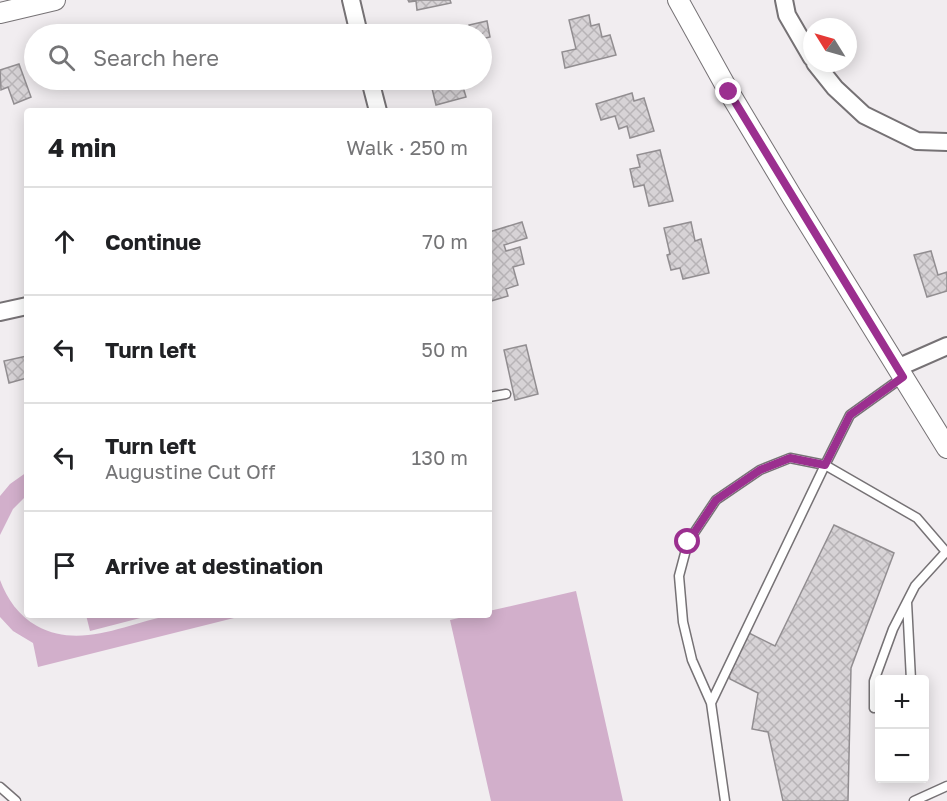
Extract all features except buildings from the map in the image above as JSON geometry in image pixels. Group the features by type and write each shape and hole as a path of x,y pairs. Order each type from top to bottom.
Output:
{"street":[{"path":"0,13 55,0"},
{"path":"351,0 357,24"},
{"path":"678,0 729,92 947,448"},
{"path":"784,0 787,15 803,43"},
{"path":"822,72 835,88 864,115 917,141 947,142"},
{"path":"373,90 377,108"},
{"path":"0,312 24,307"},
{"path":"900,372 947,346"}],"lane":[{"path":"711,703 850,415 900,372"},
{"path":"492,396 506,394"},
{"path":"725,801 711,703 692,660 683,622 679,576 688,542 716,500 760,470 790,458 825,465 917,518 947,553 915,586 893,629 876,675"},
{"path":"907,602 911,675"},
{"path":"875,678 875,708"},
{"path":"914,801 947,786"},
{"path":"0,787 16,801"}],"shaded area":[{"path":"24,474 24,498 13,509 0,535 0,496 10,484"},
{"path":"0,580 6,594 24,618 54,633 70,636 104,632 159,618 234,618 38,667 33,643 13,631 0,617"},
{"path":"576,591 623,801 491,801 450,620 492,618 492,610"},
{"path":"87,618 140,618 90,631"}],"route":[{"path":"688,542 716,500 760,470 790,458 825,465 850,415 903,377 729,92"}]}
